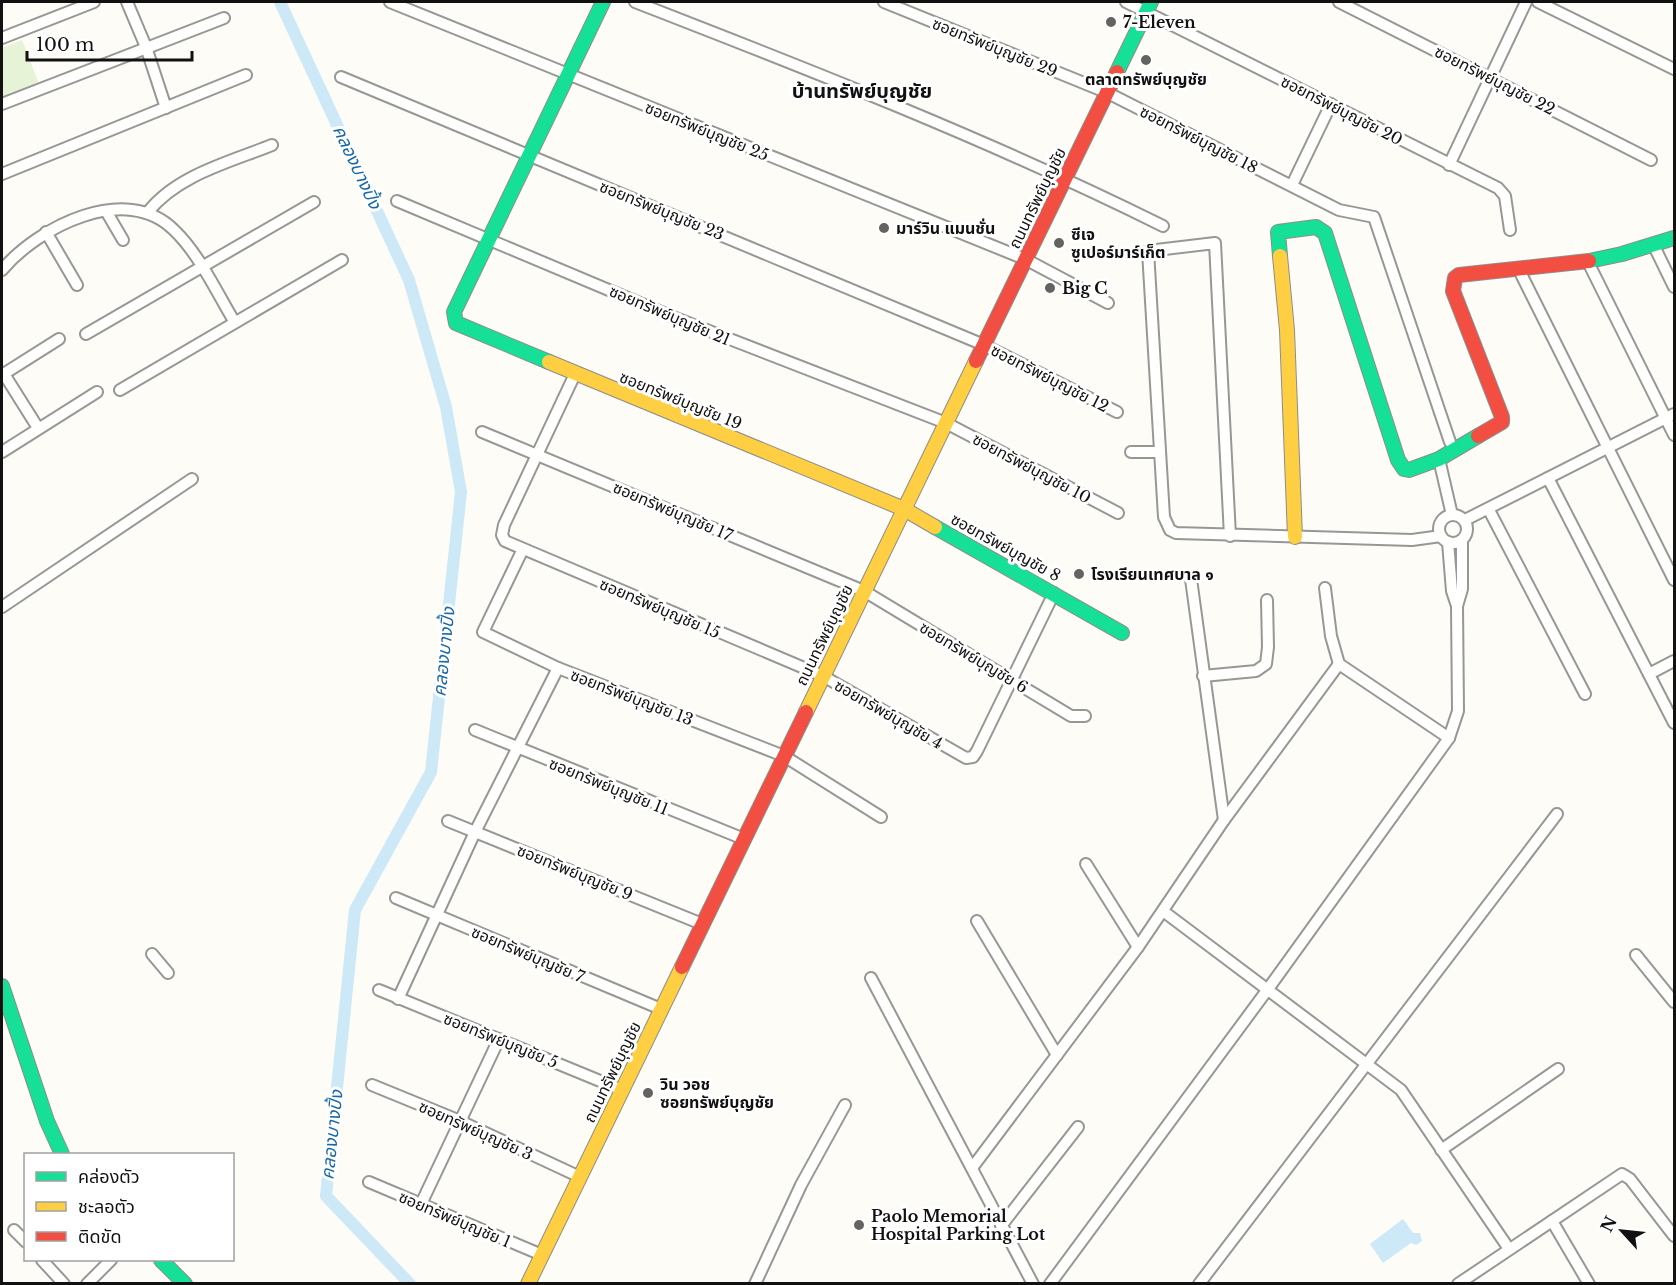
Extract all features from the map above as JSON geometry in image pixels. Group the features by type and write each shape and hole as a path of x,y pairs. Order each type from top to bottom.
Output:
{"street":[{"path":"2,38 94,2"},
{"path":"127,2 146,47 166,108"},
{"name":"ซอยทรัพย์บุญชัย 25","path":"390,2 1025,259 1108,303"},
{"path":"491,238 527,156 603,2"},
{"path":"635,2 826,76 1065,177 1163,226"},
{"name":"ซอยทรัพย์บุญชัย 29","path":"884,2 1106,92"},
{"name":"ซอยทรัพย์บุญชัย 20","path":"1126,2 1149,6 1331,104 1503,192 1510,230"},
{"name":"ซอยทรัพย์บุญชัย 22","path":"1339,2 1651,160"},
{"path":"1449,165 1526,2"},
{"path":"1538,2 1674,69"},
{"name":"ถนนทรัพย์บุญชัย","path":"528,1284 1149,6"},
{"path":"2,104 224,18"},
{"path":"2,174 246,75"},
{"name":"ซอยทรัพย์บุญชัย 23","path":"341,77 984,345"},
{"name":"ซอยทรัพย์บุญชัย 18","path":"1106,92 1339,210 1372,216 1376,219 1450,442"},
{"path":"1292,185 1331,104"},
{"path":"148,212 186,181 272,145"},
{"name":"ซอยทรัพย์บุญชัย 21","path":"397,201 491,238 673,317 946,423"},
{"path":"86,334 314,202"},
{"path":"106,211 123,240"},
{"path":"2,270 12,258 46,232 74,218 106,211 148,212 173,228 201,267 234,321"},
{"path":"1295,537 1287,330 1278,232 1316,227 1325,233 1401,466 1409,470 1439,459 1499,426 1502,417 1471,341 1452,283 1459,275 1588,262 1654,246 1674,238"},
{"path":"46,232 77,285"},
{"name":"ซอยทรัพย์บุญชัย 19","path":"491,238 454,312 454,318 460,326 904,508"},
{"path":"1230,536 1215,243 1148,251 1164,517 1170,530 1176,533 1230,536 1462,540"},
{"path":"1654,246 1674,286"},
{"path":"120,390 234,321 342,260"},
{"path":"1588,262 1670,417 1674,435"},
{"path":"1519,270 1674,580"},
{"path":"38,428 3,374 59,339"},
{"name":"ซอยทรัพย์บุญชัย 12","path":"984,345 1117,412"},
{"path":"538,456 575,374"},
{"path":"2,452 97,392"},
{"path":"1452,515 1465,520 1489,510 1607,447 1670,417"},
{"name":"ซอยทรัพย์บุญชัย 10","path":"946,423 1118,513"},
{"name":"ซอยทรัพย์บุญชัย 17","path":"482,432 864,591"},
{"path":"1131,452 1160,452"},
{"name":"ซอยทรัพย์บุญชัย 15","path":"538,456 504,525 502,535 505,542 823,676"},
{"path":"1439,459 1452,515"},
{"path":"1548,478 1674,723"},
{"path":"2,607 192,479"},
{"name":"ซอยทรัพย์บุญชัย 8","path":"904,508 1122,633"},
{"path":"1489,510 1585,694"},
{"path":"1050,1284 1268,989 1449,738 1458,711 1457,606 1452,591 1445,539 1440,523 1452,515"},
{"path":"1457,606 1462,590 1462,540 1467,534 1465,520"},
{"name":"ซอยทรัพย์บุญชัย 13","path":"522,551 483,633 558,668 784,756 882,817"},
{"path":"1191,579 1224,820"},
{"path":"1325,588 1331,636 1339,664 1449,738"},
{"name":"ซอยทรัพย์บุญชัย 6","path":"864,591 1071,716 1085,716"},
{"path":"1011,679 1054,593"},
{"path":"1203,675 1256,671 1266,664 1269,647 1267,600"},
{"path":"1649,674 1674,661"},
{"path":"972,1168 1137,947 1224,820 1339,664"},
{"path":"398,999 516,749 558,668"},
{"name":"ซอยทรัพย์บุญชัย 4","path":"823,676 966,758 973,757 977,751 1011,679"},
{"name":"ซอยทรัพย์บุญชัย 11","path":"475,730 516,749 744,839"},
{"path":"1199,1284 1557,814"},
{"name":"ซอยทรัพย์บุญชัย 9","path":"448,821 702,924"},
{"path":"1086,864 1137,947"},
{"name":"ซอยทรัพย์บุญชัย 7","path":"396,897 661,1009"},
{"path":"1163,911 1366,1063 1410,1102 1509,1249"},
{"path":"976,921 1057,1055"},
{"path":"152,954 168,972"},
{"path":"1636,955 1674,1002"},
{"path":"871,978 1033,1284"},
{"path":"2,986 47,1121 61,1153"},
{"name":"ซอยทรัพย์บุญชัย 5","path":"379,990 622,1090"},
{"path":"421,1204 499,1039"},
{"path":"1441,1150 1558,1069"},
{"name":"ซอยทรัพย์บุญชัย 3","path":"372,1084 460,1121 580,1177"},
{"path":"754,1284 801,1185 845,1104"},
{"path":"1001,1226 1078,1127"},
{"path":"1458,1284 1622,1174 1630,1179 1674,1236"},
{"name":"ซอยทรัพย์บุญชัย 1","path":"369,1182 542,1256"},
{"path":"1552,1221 1589,1284"},
{"path":"14,1230 24,1240"},
{"path":"43,1261 64,1284"},
{"path":"87,1284 110,1261"},
{"path":"162,1261 185,1284"}],"green space":[{"path":"22,40 39,84 2,99 2,48"}],"water":[{"path":"1403,1219 1413,1233 1420,1233 1422,1241 1416,1245 1411,1243 1383,1263 1370,1244"}],"waterway":[{"name":"คลองบางปิ้ง","path":"280,2 409,280 446,407 461,492 431,772 355,910 326,1196 410,1284"}],"traffic: fast":[{"path":"549,362 456,323 454,312 603,2"},
{"path":"1117,72 1151,2"},
{"path":"1280,256 1278,232 1316,227 1325,233 1398,460 1404,469 1409,470 1439,459 1478,436"},
{"path":"1589,261 1622,254 1674,238"},
{"path":"935,527 1122,633"},
{"path":"2,986 47,1121 62,1153"},
{"path":"162,1261 185,1284"}],"traffic: slow":[{"path":"1280,256 1287,330 1295,537"},
{"path":"806,712 976,361"},
{"path":"549,362 904,509 935,527"},
{"path":"528,1284 682,967"}],"traffic: jam":[{"path":"976,361 1117,72"},
{"path":"1478,436 1502,422 1502,417 1453,291 1455,278 1459,275 1589,261"},
{"path":"682,967 806,712"}],"place":[{"name":"7-Eleven","path":"1111,22"},
{"name":"ตลาดทรัพย์บุญชัย","path":"1146,60"},
{"name":"มาร์วิน แมนชั่น","path":"884,228"},
{"name":"ซีเจ ซูเปอร์มาร์เก็ต","path":"1059,243"},
{"name":"Big C","path":"1050,288"},
{"name":"โรงเรียนเทศบาล ๑","path":"1079,574"},
{"name":"วิน วอช ซอยทรัพย์บุญชัย","path":"648,1093"},
{"name":"Paolo Memorial Hospital Parking Lot","path":"859,1225"}],"district":[{"name":"บ้านทรัพย์บุญชัย","path":"862,91"}]}
